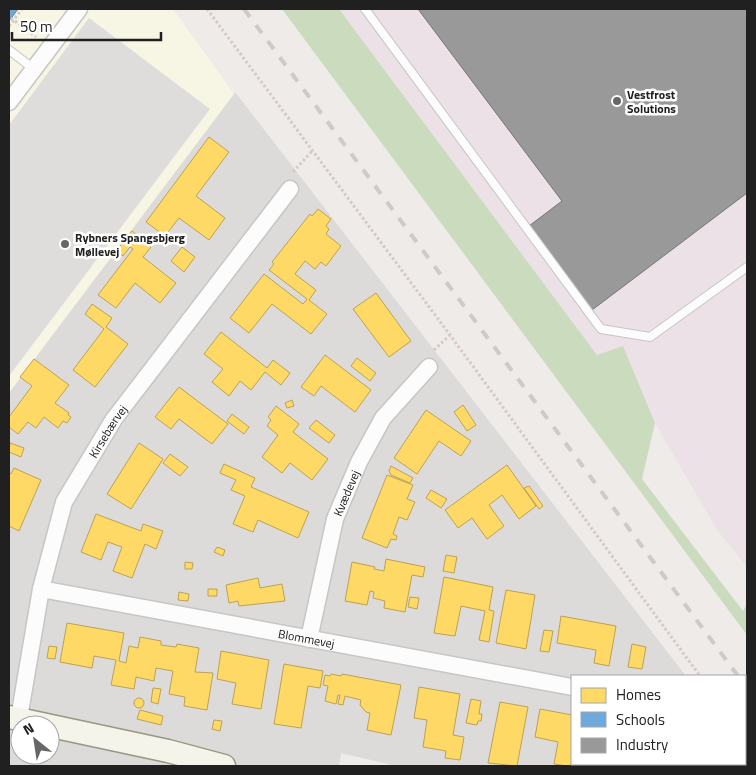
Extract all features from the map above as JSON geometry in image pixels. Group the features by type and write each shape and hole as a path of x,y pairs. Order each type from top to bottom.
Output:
{"street":[{"path":"9,102 79,9"},
{"name":"Kirsebærvej","path":"14,715 41,589 64,502 114,419 290,190"},
{"name":"Kvædevej","path":"309,639 335,519 359,462 383,418 429,367"},
{"name":"Blommevej","path":"41,589 571,687"},
{"path":"60,730 167,759 224,766"}],"lane":[{"path":"365,9 601,329 650,337 747,267"},
{"path":"9,50 34,69"}],"path":[{"path":"9,26 12,19 22,9"},
{"path":"207,9 699,675"},
{"path":"12,19 50,48"},
{"path":"290,190 293,172 313,150"}],"shaded area":[{"name":"Rybners Spangsbjerg Møllevej","path":"9,9 173,9 234,94 9,393"},
{"path":"339,9 747,9 747,567 717,530 655,423 623,346 597,355"},
{"name":"Rybners Spangsbjerg Møllevej","path":"89,18 210,109 9,376 9,125"},
{"path":"235,92 685,675 571,675 571,765 732,765 396,766 341,753 339,766 9,766 9,383"}],"green space":[{"path":"282,9 339,9 597,355 623,346 655,423 642,479 743,611 747,604 747,635"}],"building: Homes":[{"path":"209,137 229,152 196,196 225,218 209,240 179,218 165,236 146,222"},
{"path":"318,209 331,219 326,226 329,229 326,234 341,246 326,266 321,262 315,269 305,261 295,274 316,290 309,300 327,314 311,334 272,304 249,333 230,318 264,274 303,304 307,299 269,270 274,264 272,262 310,214 312,216"},
{"path":"132,231 151,247 143,257 176,283 160,303 135,283 116,308 98,295 133,249 130,247 123,256 116,251"},
{"path":"182,247 195,257 184,272 171,261"},
{"path":"376,293 411,341 389,357 353,309"},
{"path":"92,304 112,318 106,327 128,344 95,387 73,370 104,329 85,314"},
{"path":"221,332 267,368 273,360 290,373 281,385 265,372 251,390 240,381 229,396 212,382 223,369 204,354"},
{"path":"325,355 371,390 355,412 321,386 314,396 301,387"},
{"path":"357,358 376,373 370,381 351,366"},
{"path":"34,359 69,385 55,403 69,413 68,415 71,417 67,423 63,421 58,428 44,417 36,428 28,422 18,434 9,427 9,417 32,386 20,377"},
{"path":"179,387 228,424 212,444 179,419 171,429 155,417"},
{"path":"292,400 294,406 287,408 285,403"},
{"path":"463,405 476,425 467,431 454,412"},
{"path":"276,406 299,424 293,432 328,459 312,480 290,463 282,473 262,457 278,435 267,426 271,420 268,417"},
{"path":"426,410 471,441 461,456 439,441 417,474 394,458"},
{"path":"232,414 249,427 244,434 227,421"},
{"path":"316,420 335,435 329,443 309,428"},
{"path":"10,443 24,448 21,457 9,452"},
{"path":"139,443 163,459 131,509 107,494"},
{"path":"170,454 188,467 180,476 163,463"},
{"path":"224,464 255,478 251,487 309,512 298,538 258,520 253,532 233,524 245,496 231,490 236,480 220,473"},
{"path":"507,465 536,506 519,519 502,495 489,505 504,526 487,539 472,518 458,528 445,510"},
{"path":"391,466 413,478 410,483 391,475 389,471"},
{"path":"14,468 41,480 19,531 9,526 9,473 11,474"},
{"path":"387,475 413,485 407,499 415,502 407,520 399,517 393,534 397,536 396,540 391,539 387,548 362,538"},
{"path":"529,486 543,506 539,509 524,488"},
{"path":"431,490 447,499 441,508 426,498"},
{"path":"96,514 141,531 143,524 163,531 156,549 145,544 132,578 113,571 122,547 108,542 101,560 81,552"},
{"path":"217,547 225,550 223,556 214,552"},
{"path":"446,555 457,557 454,573 443,571"},
{"path":"386,559 425,567 423,577 412,575 405,612 384,608 385,601 373,598 374,592 370,591 367,605 345,601 352,562 384,571"},
{"path":"185,562 193,563 192,569 185,569"},
{"path":"444,577 493,587 489,610 494,611 489,642 479,640 485,611 461,606 455,636 434,633"},
{"path":"258,578 260,588 282,584 285,601 239,606 238,601 229,603 226,585"},
{"path":"208,589 217,589 217,596 208,596"},
{"path":"506,590 535,595 526,649 496,643"},
{"path":"179,592 189,594 188,601 178,600"},
{"path":"410,597 419,598 417,609 408,607"},
{"path":"561,616 616,626 609,666 594,663 596,650 557,643"},
{"path":"67,623 124,633 119,661 126,663 129,646 138,648 140,637 161,641 161,645 176,647 177,644 199,648 195,672 213,673 207,710 184,706 185,697 169,694 173,671 156,668 154,681 136,677 134,689 111,685 116,660 94,656 92,668 60,662"},
{"path":"544,630 553,631 549,652 540,651"},
{"path":"632,644 646,647 642,669 628,667"},
{"path":"49,646 57,647 55,659 47,658"},
{"path":"221,651 269,660 261,709 232,704 236,683 217,679"},
{"path":"284,664 323,671 320,688 308,686 301,728 274,724"},
{"path":"331,674 341,676 342,674 401,685 391,735 367,730 370,713 366,712 360,705 361,700 345,696 343,705 338,704 340,695 338,695 336,704 325,701 328,686 323,685 325,675 330,676"},
{"path":"419,687 460,694 453,735 464,737 460,760 445,758 446,751 423,747 427,720 414,718"},
{"path":"153,688 161,689 158,704 151,702"},
{"path":"137,698 141,698 144,703 141,708 137,708 134,705 134,701"},
{"path":"471,699 481,701 479,714 482,714 481,721 478,721 477,725 466,723"},
{"path":"500,702 528,707 517,766 488,763"},
{"path":"540,709 571,715 571,765 591,766 567,766 554,764 558,742 535,737"},
{"path":"140,710 163,716 161,725 137,719"},
{"path":"214,720 222,721 220,731 212,729"},
{"path":"598,765 626,765 626,766"},
{"path":"646,765 668,765 668,766"},
{"path":"684,765 708,765 707,766"}],"building: Schools":[{"path":"9,9 18,9 9,21"}],"building: Industry":[{"name":"Vestfrost Solutions","path":"418,9 747,9 747,193 592,310 529,226 562,201"}],"railway":[{"path":"244,9 737,675"}],"place":[{"name":"Vestfrost Solutions","path":"617,101"},
{"name":"Rybners Spangsbjerg Møllevej","path":"65,244"}]}
